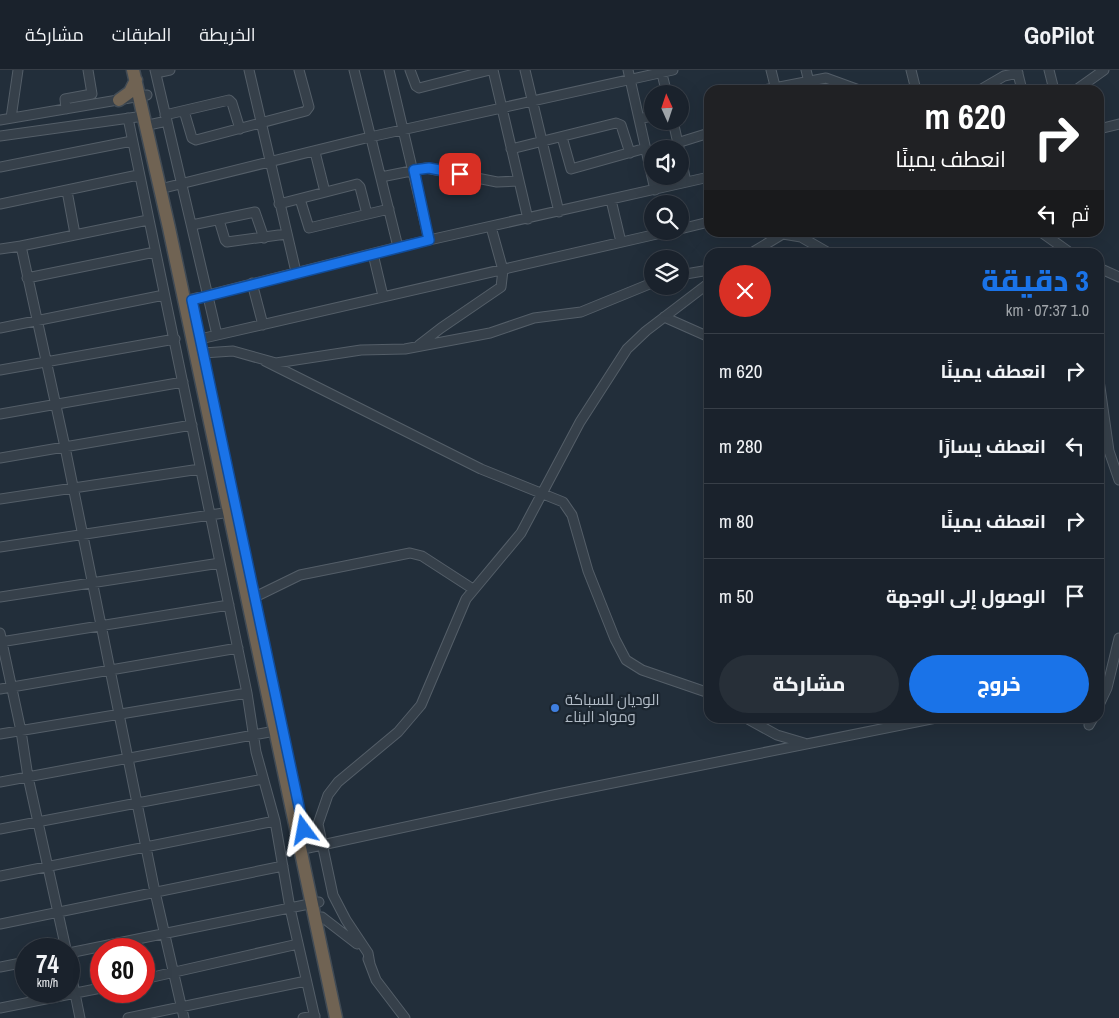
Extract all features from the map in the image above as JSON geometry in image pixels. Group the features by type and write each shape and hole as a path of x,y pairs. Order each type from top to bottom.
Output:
{"highway":[{"path":"137,73 275,731 315,903 336,1018"},
{"path":"137,73 130,92 122,99 147,117 168,187 308,848 315,903 322,917 343,1018"}],"street":[{"path":"11,118 18,70"},
{"path":"66,109 65,99 92,94 88,70"},
{"path":"170,70 156,72 217,335"},
{"path":"249,70 260,125 296,272"},
{"path":"184,111 194,140 260,125 309,110 299,70"},
{"path":"354,70 398,247"},
{"path":"388,70 414,170 429,240"},
{"path":"410,70 418,88 470,72 492,70 528,219"},
{"path":"525,70 559,212"},
{"path":"628,70 644,140"},
{"path":"168,187 370,137 502,110 662,71 673,70"},
{"path":"772,70 775,85"},
{"path":"806,70 810,85"},
{"path":"911,70 912,85"},
{"path":"1049,70 1053,85"},
{"path":"1083,85 1104,70"},
{"path":"662,71 665,85"},
{"path":"989,85 1004,76 1017,72 1021,85"},
{"path":"790,85 808,80 832,78 848,85"},
{"path":"0,121 143,96"},
{"path":"0,136 128,118 166,118 184,111 229,100 232,103 240,129"},
{"path":"85,106 88,123"},
{"path":"128,118 138,175 238,648 254,736 263,779 275,821 290,908 315,1017 303,1018"},
{"path":"639,119 644,118"},
{"path":"511,149 619,124 621,125 630,153"},
{"path":"1104,128 1119,124"},
{"path":"689,141 704,135"},
{"path":"562,137 571,169 644,149"},
{"path":"0,167 132,140"},
{"path":"315,152 325,192"},
{"path":"381,178 429,168 496,182 518,181"},
{"path":"0,204 138,175"},
{"path":"689,181 704,178"},
{"path":"279,204 358,184 367,214"},
{"path":"654,185 655,190"},
{"path":"192,300 208,294 398,247 674,185"},
{"path":"68,191 75,234"},
{"path":"300,199 309,228 389,209"},
{"path":"611,200 621,242"},
{"path":"192,225 256,213 264,238"},
{"path":"0,249 148,220"},
{"path":"219,220 227,242 286,234"},
{"path":"689,227 704,223"},
{"path":"417,347 441,328 499,289 503,280 503,270 491,227"},
{"path":"200,339 644,237"},
{"path":"760,248 777,237"},
{"path":"801,237 820,248"},
{"path":"1048,237 1063,248"},
{"path":"21,246 65,447 155,892 166,933 184,1018"},
{"path":"27,278 155,252"},
{"path":"373,254 383,296"},
{"path":"689,274 704,271"},
{"path":"1104,272 1119,277"},
{"path":"252,283 263,325"},
{"path":"266,361 286,363 361,350 417,347 490,333 534,318 581,312 644,286"},
{"path":"370,964 366,948 336,903 318,824 328,796 338,782 398,732 421,705 461,608 473,589 503,557 521,533 543,495 580,422 622,357 646,331 704,287"},
{"path":"0,328 164,295"},
{"path":"664,317 704,335"},
{"path":"0,370 174,339"},
{"path":"203,353 233,351 266,361 481,469 563,502 572,515 588,571 615,639 626,660 642,670 704,691"},
{"path":"0,414 183,382"},
{"path":"1104,416 1109,451 1119,480"},
{"path":"0,458 192,425"},
{"path":"0,499 200,469"},
{"path":"0,547 230,512"},
{"path":"255,597 300,575 410,553 422,556 473,589"},
{"path":"0,597 220,564"},
{"path":"64,938 28,777 21,730 1,639 101,626 229,605"},
{"path":"1104,694 1119,638"},
{"path":"0,689 238,648"},
{"path":"0,734 247,693"},
{"path":"755,723 777,735 807,744"},
{"path":"308,848 553,795 911,723"},
{"path":"0,782 275,731"},
{"path":"0,829 263,779"},
{"path":"0,876 275,821"},
{"path":"0,924 283,866"},
{"path":"80,951 315,903"},
{"path":"322,917 352,939 365,954 376,980 405,1018"},
{"path":"155,977 298,944"},
{"path":"0,966 15,964"},
{"path":"128,1018 306,981"},
{"path":"0,1008 25,1003"},
{"path":"77,1003 80,1018"}],"place":[{"name":"الوديان للسباكة ومواد البناء","path":"555,708"}],"route":[{"path":"304,830 192,300 208,294 429,240 414,170 429,168 460,174"}]}
